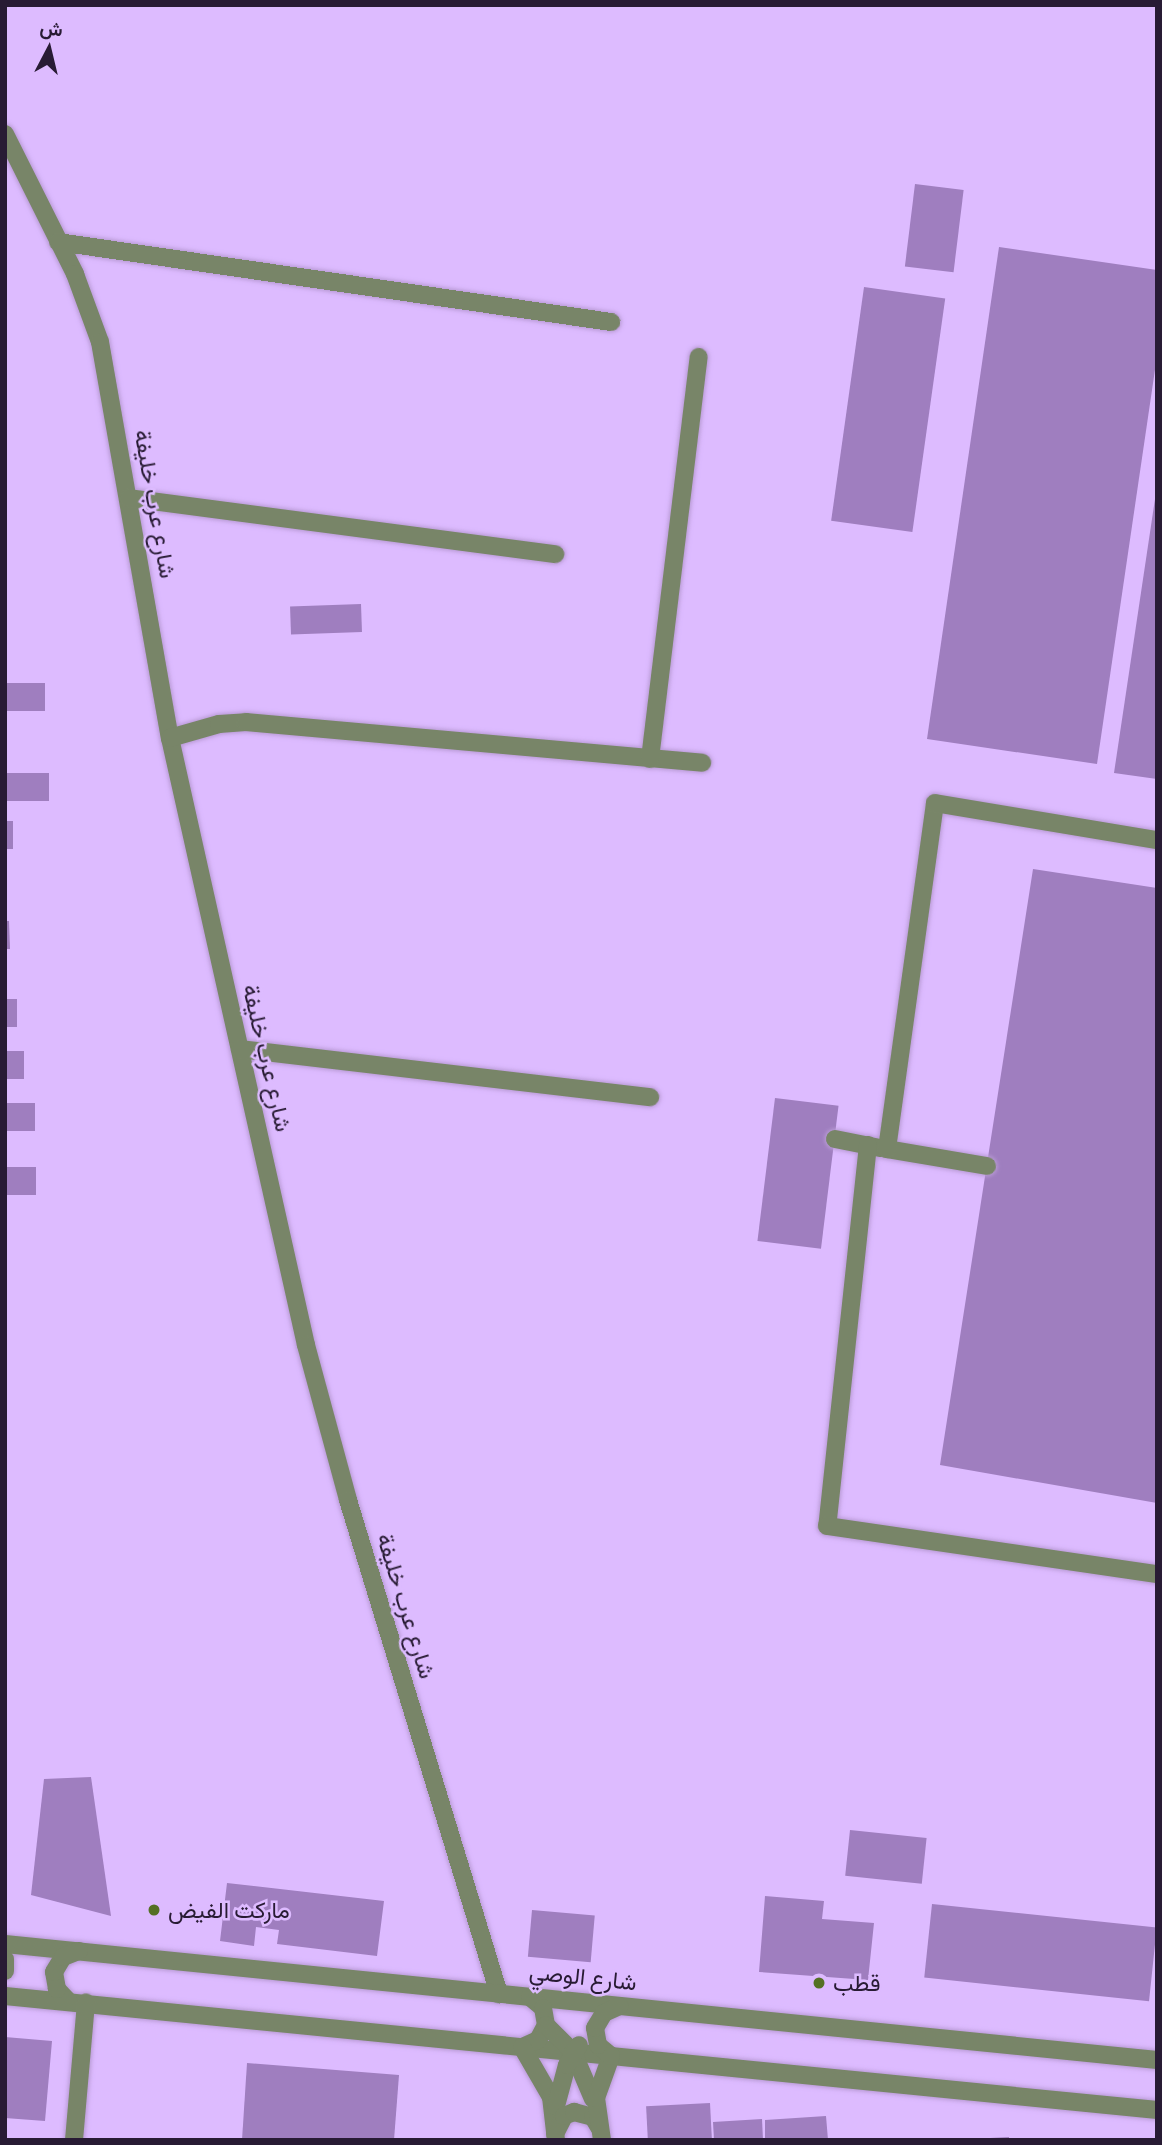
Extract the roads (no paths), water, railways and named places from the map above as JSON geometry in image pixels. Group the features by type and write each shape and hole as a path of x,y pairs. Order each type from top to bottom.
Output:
{"street":[{"name":"شارع عرب خليفة","path":"5,134 58,242 100,342 170,738 330,1436 499,1993"},
{"path":"58,242 611,322"},
{"path":"650,759 699,357"},
{"path":"129,498 555,554"},
{"path":"170,738 219,724 246,722 702,763"},
{"path":"887,1149 935,803 1157,840"},
{"path":"240,1049 650,1097"},
{"path":"835,1139 987,1166"},
{"path":"868,1145 827,1526 1157,1574"},
{"name":"شارع الوصي","path":"5,1944 1157,2060"},
{"path":"78,2003 57,1989 54,1972 63,1957 79,1951"},
{"path":"5,1959 5,1971"},
{"path":"5,1996 1157,2110"},
{"path":"530,1997 543,2008 546,2025 573,2052 589,2081 600,2133"},
{"path":"74,2140 78,2003"},
{"path":"556,2137 559,2087 573,2052 595,2028 604,2012 620,2006"},
{"path":"522,2047 538,2040 546,2025"},
{"path":"595,2028 598,2045 611,2056"},
{"path":"522,2047 544,2079 556,2137"},
{"path":"600,2133 598,2083 611,2056"},
{"path":"556,2137 564,2116 574,2112 593,2118 600,2133"}],"place":[{"name":"ماركت الفيض","path":"154,1910"},
{"name":"قطب","path":"819,1983"}]}
